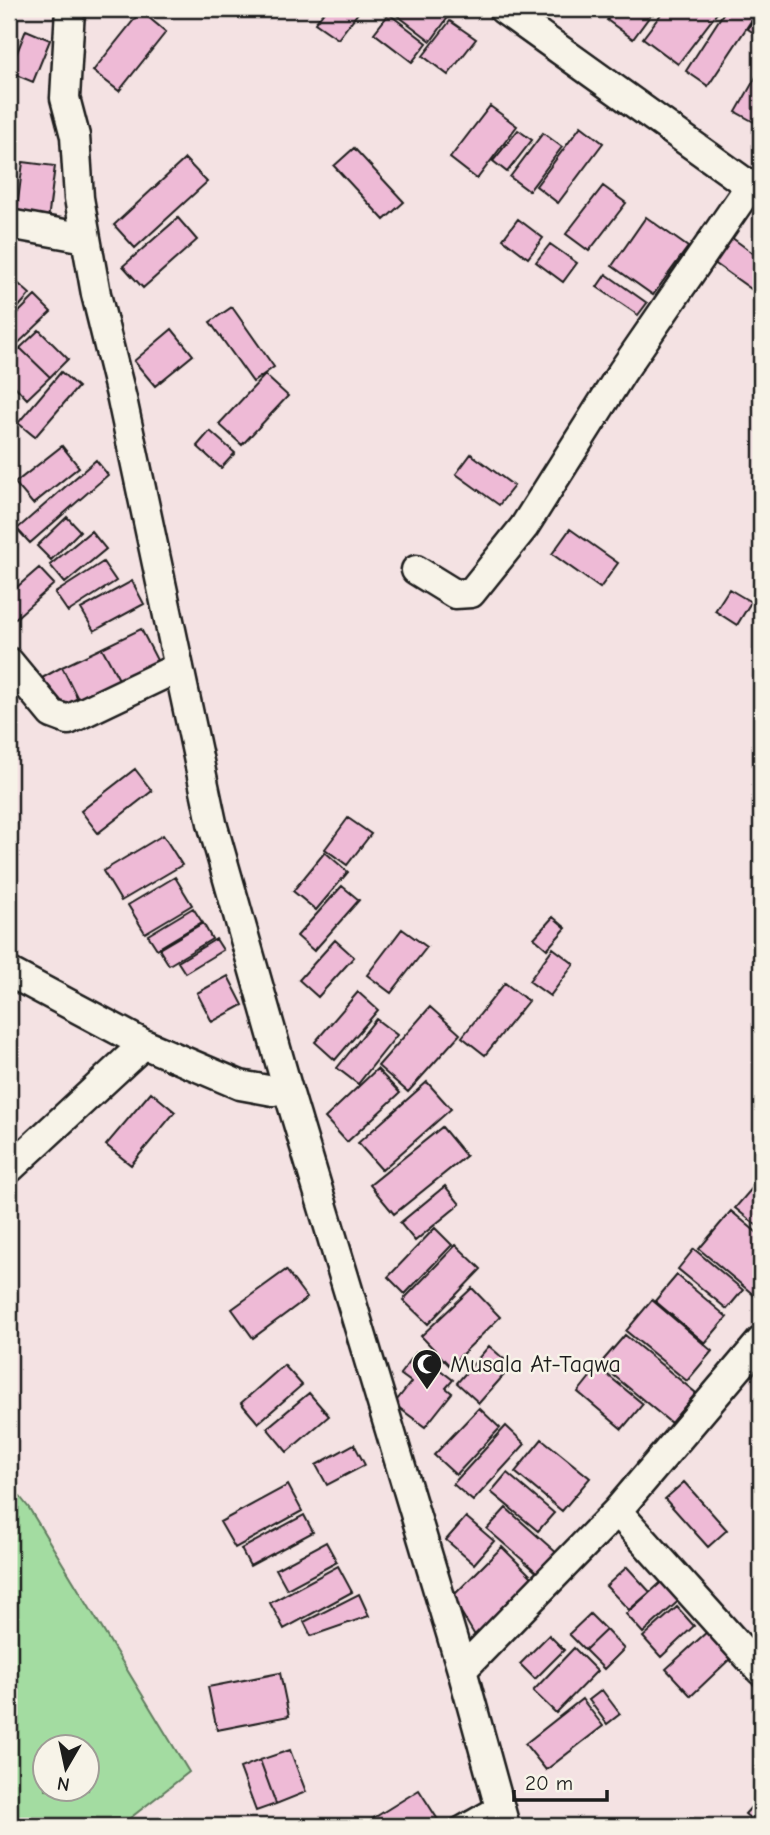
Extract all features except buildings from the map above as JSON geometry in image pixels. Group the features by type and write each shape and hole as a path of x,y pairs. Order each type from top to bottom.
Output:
{"street":[{"path":"70,9 65,98 75,136 79,198 96,294 212,823 287,1087 462,1670 502,1814"},
{"path":"416,570 455,594 471,593 524,527 622,372 756,190 503,9"},
{"path":"9,224 86,238"},
{"path":"9,662 52,714 68,720 179,667"},
{"path":"9,972 144,1044 240,1085 274,1091 287,1087"},
{"path":"9,1168 144,1044"},
{"path":"462,1670 617,1511 761,1341"},
{"path":"617,1511 761,1671"}],"lane":[{"path":"457,1826 502,1814"}],"green space":[{"path":"9,1483 29,1508 189,1772 120,1826 9,1826"}],"place":[{"name":"Musala At-Taqwa","path":"427,1391"}]}
